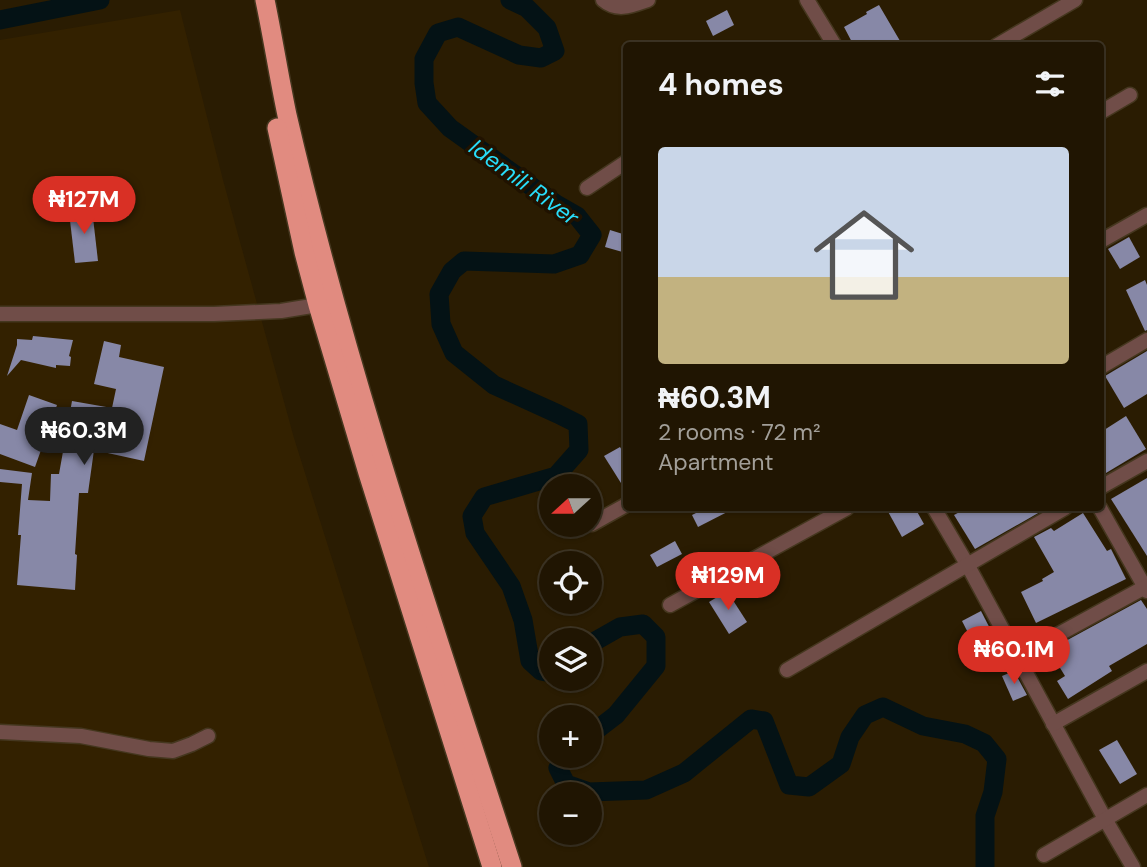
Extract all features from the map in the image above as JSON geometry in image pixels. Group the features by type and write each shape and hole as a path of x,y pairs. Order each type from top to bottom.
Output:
{"highway":[{"path":"252,0 304,252 318,305 492,867"},
{"path":"265,0 287,112 316,234 349,354 391,494 512,867"}],"street":[{"path":"603,0 610,6 619,8 648,0"},
{"path":"807,0 833,42"},
{"path":"1003,42 1075,0"},
{"path":"1104,110 1130,95"},
{"path":"587,188 623,164"},
{"path":"1104,239 1147,215"},
{"path":"0,314 214,314 318,305"},
{"path":"1104,365 1147,340"},
{"path":"1104,485 1147,461"},
{"path":"602,518 623,507"},
{"path":"670,605 842,511"},
{"path":"936,511 1133,867"},
{"path":"787,670 1060,511"},
{"path":"1017,657 1146,588 1102,511"},
{"path":"1053,724 1147,671"},
{"path":"0,732 81,736 173,751 208,736"},
{"path":"1044,855 1147,795"}],"shaded area":[{"path":"180,10 223,180 294,438 429,867 0,867 0,40"}],"building":[{"path":"879,5 901,42 852,42 844,27 867,14 866,12"},
{"path":"727,10 734,25 713,36 706,21"},
{"path":"92,209 98,261 75,263 69,212"},
{"path":"610,230 623,234 623,252 605,247"},
{"path":"1129,237 1140,257 1120,269 1108,249"},
{"path":"1145,280 1147,330 1145,331 1126,290"},
{"path":"33,336 73,340 69,356 70,366 56,365 56,368 21,360 7,376 17,339 32,340"},
{"path":"104,341 121,345 119,357 164,367 144,461 94,450 88,493 79,493 75,590 17,585 22,484 0,482 0,469 32,473 28,500 50,501 51,474 59,474 72,401 112,408 116,389 94,384"},
{"path":"1147,351 1147,394 1124,408 1105,376"},
{"path":"29,395 57,405 35,467 0,454 0,424 17,430"},
{"path":"1126,416 1146,449 1104,474 1104,430"},
{"path":"620,447 623,452 623,486 604,456"},
{"path":"1147,478 1147,556 1111,499"},
{"path":"700,511 729,511 698,527 692,515"},
{"path":"888,511 917,511 924,524 902,537"},
{"path":"961,511 1042,511 975,549 954,515"},
{"path":"1083,513 1107,551 1111,549 1126,579 1036,623 1021,592 1054,572 1034,537 1051,528 1054,531"},
{"path":"675,541 682,554 657,567 650,555"},
{"path":"727,591 747,622 729,634 709,602"},
{"path":"1141,600 1147,609 1147,644 1109,666 1112,671 1068,699 1057,681 1065,676 1049,650"},
{"path":"981,611 1001,650 982,660 962,621"},
{"path":"1014,671 1027,695 1013,701 1002,676"},
{"path":"1117,740 1137,774 1120,784 1099,750"}],"waterway":[{"path":"0,20 100,0"},
{"name":"Idemili River","path":"510,0 527,8 547,28 555,51 541,58 519,55 458,27 438,33 424,59 424,83 427,103 450,128 577,216 592,235 580,255 554,264 464,261 452,271 439,294 441,324 454,353 494,385 578,424 579,450 556,476 484,497 472,516 475,533 511,586 523,620 530,661 539,669"},
{"name":"Idemili River","path":"602,637 620,627 643,624 656,637 656,666 616,715 602,726"},
{"name":"Idemili River","path":"558,768 566,784 589,792 646,790 684,773 751,719 764,721 789,785 809,787 841,764 850,737 865,715 883,707 923,726 965,734 984,743 997,759 993,792 985,816 985,867"}]}
